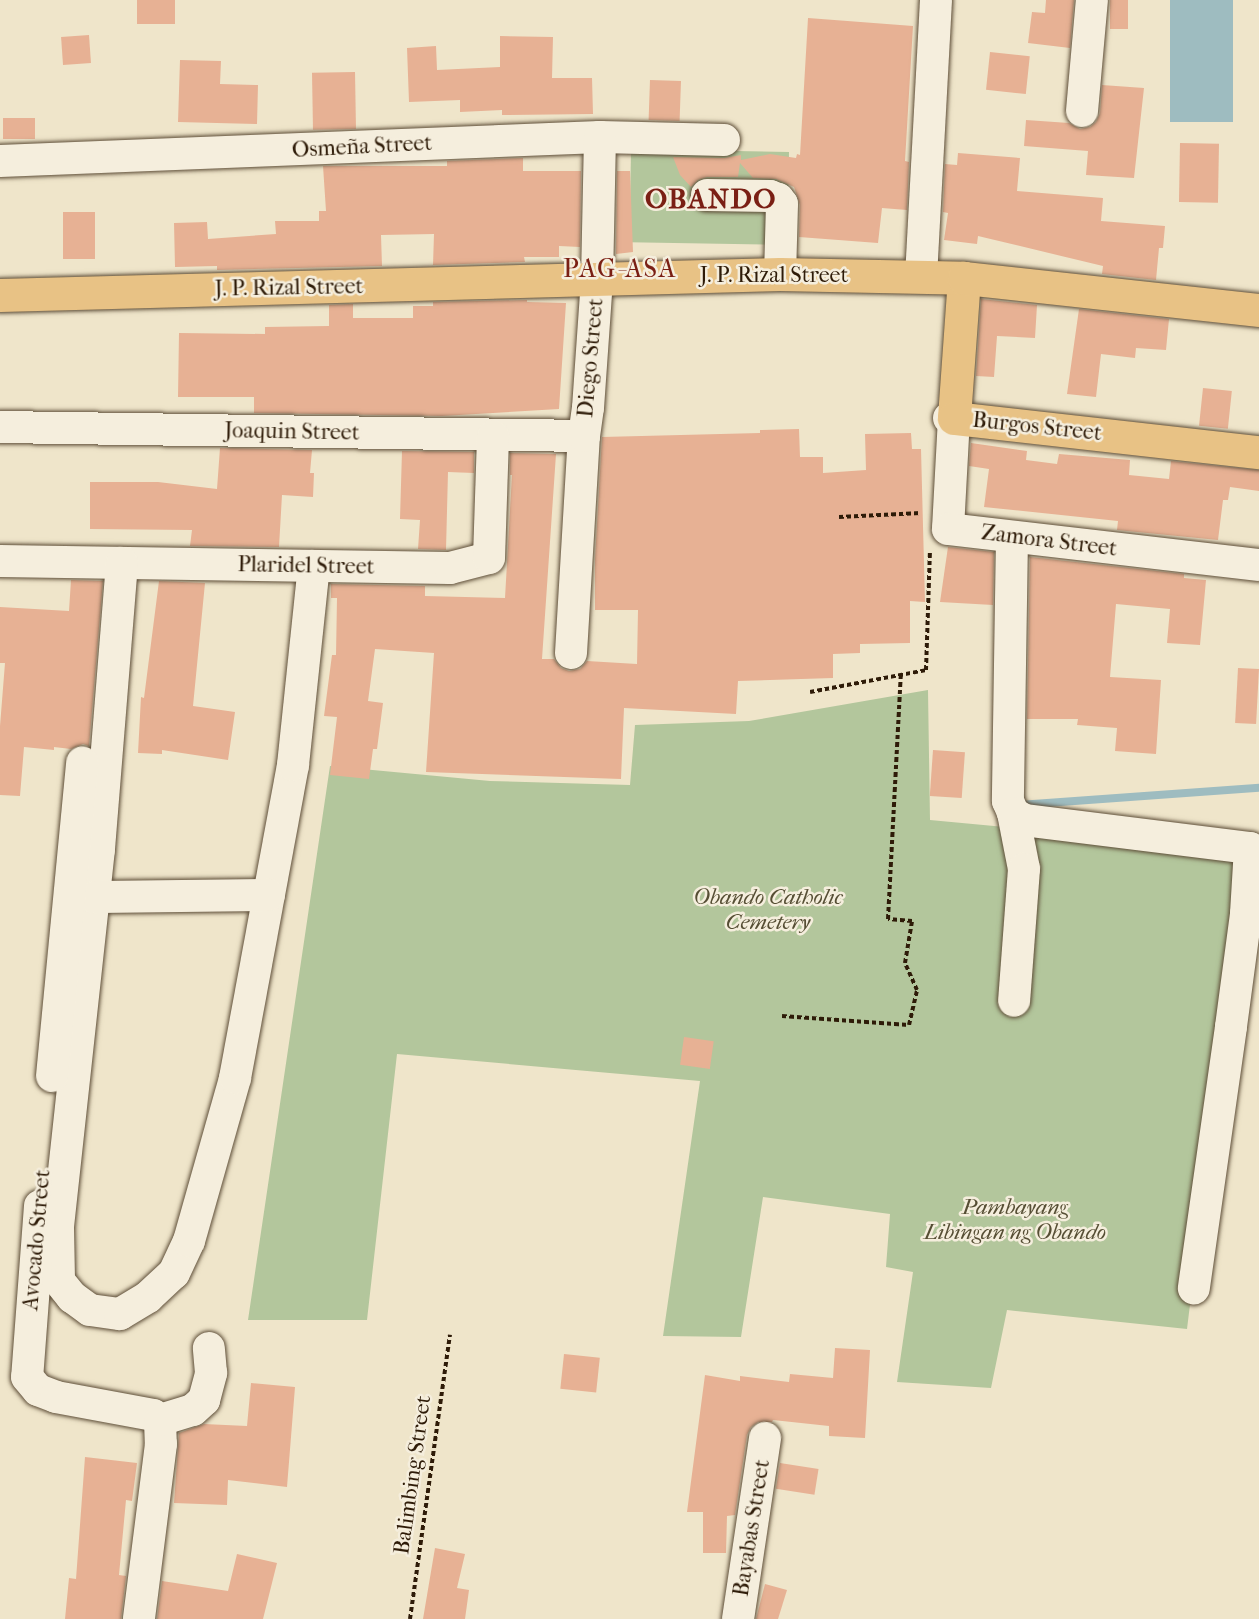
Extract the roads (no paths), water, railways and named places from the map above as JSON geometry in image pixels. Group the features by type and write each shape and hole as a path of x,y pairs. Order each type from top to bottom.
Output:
{"main road":[{"name":"J. P. Rizal Street","path":"0,295 780,274 964,278 1259,310"},
{"name":"Burgos Street","path":"964,278 951,418 1259,452"}],"street":[{"path":"921,277 936,0"},
{"path":"1082,111 1092,0"},
{"name":"Osmeña Street","path":"0,161 600,137 724,140"},
{"name":"Diego Street","path":"571,653 584,436 597,280 600,137"},
{"path":"707,195 771,196 778,199 782,204 780,274"},
{"name":"Zamora Street","path":"951,418 948,529 1259,565"},
{"name":"Joaquin Street","path":"0,427 584,436"},
{"name":"Plaridel Street","path":"0,561 450,568 489,558 493,436"},
{"path":"1012,537 1008,801 1013,813 1024,870 1014,1001"},
{"path":"122,563 94,897 58,1228 59,1281 72,1297 90,1310 120,1314 148,1297 174,1273 189,1241 235,1078 293,765 314,566"},
{"name":"Avocado Street","path":"82,762 31,1300 27,1377 38,1390 56,1397 153,1415 160,1420"},
{"path":"1013,813 1024,820 1250,848 1252,915 1194,1288"},
{"path":"94,897 269,896"},
{"path":"139,1619 161,1443 160,1420 193,1410 204,1400 211,1373 209,1348"},
{"name":"Bayabas Street","path":"738,1619 765,1437"}],"water":[{"path":"1170,0 1233,0 1233,122 1170,122"}],"waterway":[{"path":"1019,805 1259,788"}],"district":[{"name":"OBANDO","path":"711,199"},
{"name":"PAG-ASA","path":"620,269"}],"park label":[{"name":"Obando Catholic Cemetery","path":"768,910"},
{"name":"Pambayang Libingan ng Obando","path":"1015,1220"}]}
